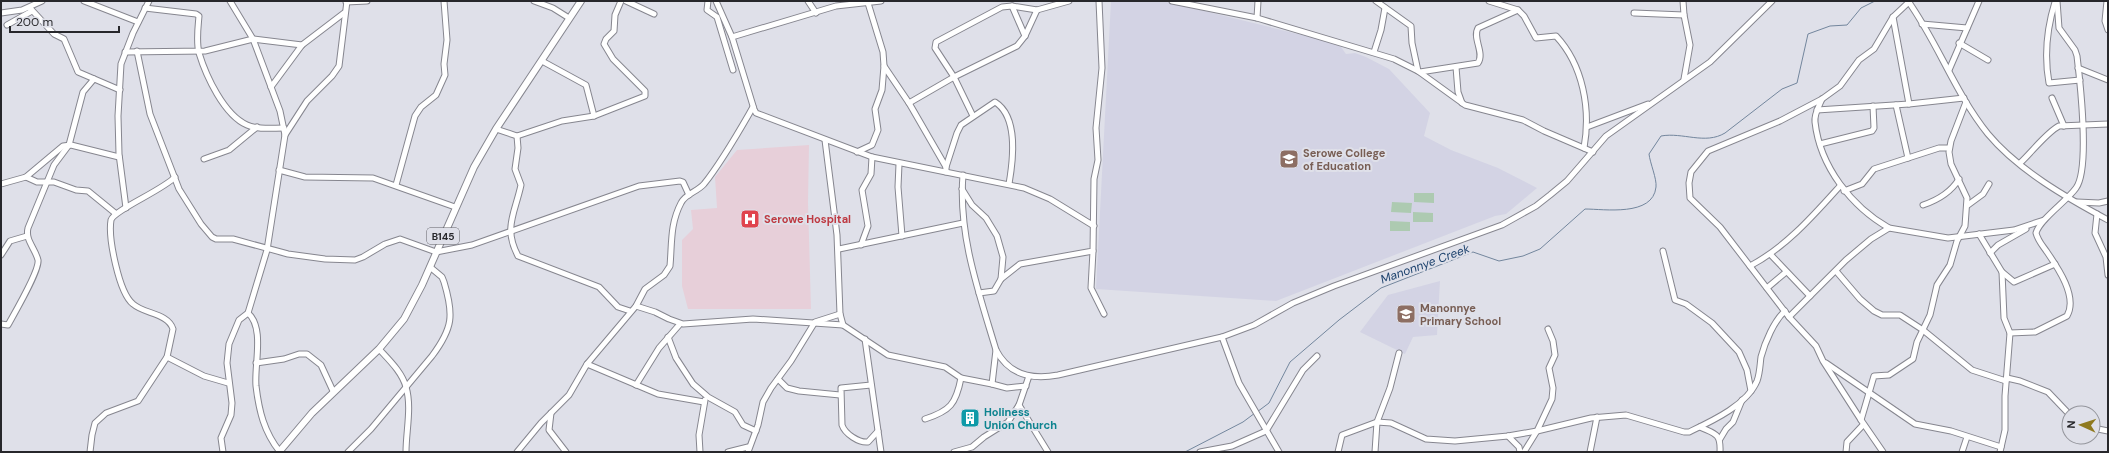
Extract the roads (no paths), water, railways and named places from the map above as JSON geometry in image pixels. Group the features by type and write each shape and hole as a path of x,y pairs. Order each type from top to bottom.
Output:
{"main road":[{"name":"B145","path":"280,452 297,430 334,391 379,349 404,319 430,267 455,207 474,167 496,129 581,1"}],"street":[{"path":"7,25 31,10 42,1"},
{"path":"84,1 138,22"},
{"path":"126,208 119,157 118,116 121,64 138,22 150,1"},
{"path":"223,452 221,438 231,415 231,397 228,382 228,344 239,320 248,313 267,250 285,135 271,87 253,39 230,1"},
{"path":"285,135 307,102 332,76 339,66 346,2 367,1"},
{"path":"396,185 415,116 421,108 436,95 445,75 444,64 447,45 444,1"},
{"path":"534,1 553,8 570,18"},
{"path":"496,129 517,136 562,121 594,116 624,106 646,96 646,94 613,59 604,44 606,38 614,31 614,15 621,1"},
{"path":"626,1 654,14"},
{"path":"708,1 706,8 717,17 732,70"},
{"path":"716,1 732,37 753,107 756,112 872,157 899,164 946,169 963,175 1009,184 1044,196 1094,226"},
{"path":"808,1 816,13"},
{"path":"732,37 816,13 836,3 868,3 881,1"},
{"path":"973,116 954,77 935,48 936,42 1002,7 1012,6 1037,10 1069,1"},
{"path":"1099,1 1102,68 1096,128 1098,160 1094,178 1094,226 1091,288 1104,314"},
{"path":"1172,1 1257,18 1394,59 1419,71 1463,104 1523,120 1544,131 1593,152"},
{"path":"1257,18 1258,1"},
{"path":"1376,1 1411,26 1412,43 1419,71"},
{"path":"1489,1 1518,10 1524,16 1536,38 1556,36 1573,58 1583,92 1587,127 1584,148"},
{"path":"1683,1 1684,15 1690,45 1684,79"},
{"path":"963,175 963,223 979,293 996,350 1011,368 1029,376 1048,377 1222,337 1254,325 1293,303 1334,286 1502,225 1536,206 1550,196 1567,180 1606,136 1684,79 1710,62 1772,1"},
{"path":"1883,452 1862,423 1823,361 1816,346 1789,317 1720,227 1690,198 1689,183 1691,172 1708,151 1780,121 1822,98 1840,86 1859,60 1874,49 1893,17 1909,1 1965,100 1988,133 2020,163 2068,199 2108,220"},
{"path":"1949,70 1959,43 1979,1"},
{"path":"2010,333 2035,332 2068,315 2069,296 2055,264 2036,236 2037,230 2045,220 2068,199 2080,180 2083,124 2080,80 2075,50 2059,28 2056,1"},
{"path":"2056,1 2047,36 2046,64 2049,82 2080,80"},
{"path":"2107,1 2105,17 2108,30"},
{"path":"857,152 872,145 877,133 874,109 882,90 884,66 882,52 868,3"},
{"path":"1012,6 1025,36"},
{"path":"145,8 196,14 199,16 199,52 222,101 240,121 257,128 284,128"},
{"path":"1374,52 1381,30 1385,8"},
{"path":"1,13 31,10"},
{"path":"31,10 54,34 64,40 78,72 120,90"},
{"path":"909,103 954,77 1017,46 1025,36 1037,10"},
{"path":"1419,71 1456,67 1479,62 1476,33 1478,28 1518,10"},
{"path":"271,87 302,45 344,13"},
{"path":"1634,13 1684,15"},
{"path":"1893,17 1909,104"},
{"path":"1922,24 1967,28"},
{"path":"125,52 199,52 253,39 302,45"},
{"path":"1959,43 1988,60"},
{"path":"137,51 150,114 175,177 188,207 212,237 237,240 267,250 310,258 355,260 364,257 385,244 400,239 413,242 436,252 466,247 639,186 680,181 683,182 689,195"},
{"path":"542,61 585,84 594,116"},
{"path":"884,66 909,103 946,169"},
{"path":"1456,67 1458,92 1463,104"},
{"path":"2078,68 2108,80"},
{"path":"1,324 8,325 38,264 37,258 27,236 28,228 56,162 69,145 84,92 94,79"},
{"path":"1822,98 1817,110 1815,122 1820,144 1840,186 1873,219 1889,228 1944,238 2032,226"},
{"path":"2052,98 2064,126"},
{"path":"1817,110 1965,100"},
{"path":"1846,452 1847,442 1862,423 1868,391 1876,376 1889,374 1911,362 1930,315 1937,284 1950,265 1959,237 1965,226 1968,205 1966,195 1951,164 1949,148 1965,100"},
{"path":"946,169 959,128 993,102 997,103 1004,111 1012,137 1013,160 1009,184"},
{"path":"1587,127 1630,110 1651,104"},
{"path":"1896,105 1908,158"},
{"path":"1820,144 1872,131 1874,128 1873,106"},
{"path":"517,452 550,413 569,395 586,364 630,311 636,306 645,290 664,275 670,266 673,222 681,202 698,190 723,158 753,107"},
{"path":"2020,163 2035,150 2053,129 2083,124 2108,124"},
{"path":"204,159 229,150 257,128"},
{"path":"517,136 518,148 515,169 521,185 515,204 510,232 516,252 521,258 599,287 618,307 630,311"},
{"path":"825,140 839,249 840,314 844,325"},
{"path":"1,184 26,177 63,146 69,145 119,157"},
{"path":"1844,191 1862,184 1874,169 1939,148 1949,148"},
{"path":"861,245 868,226 862,190 871,174 872,157"},
{"path":"899,164 898,187 902,236"},
{"path":"279,170 306,177 373,178 455,207"},
{"path":"26,177 37,182 54,182 76,190 88,191 115,213"},
{"path":"90,452 92,431 98,419 106,413 138,401 167,357 172,339 172,324 169,320 134,306 126,298 122,290 110,228 111,220 115,213 160,190 175,177"},
{"path":"1923,205 1945,194 1955,187 1959,180"},
{"path":"1968,205 1983,194 1990,184"},
{"path":"1750,266 1771,255 1802,227 1840,186"},
{"path":"962,189 972,205 986,218 997,236 1003,256 1001,280"},
{"path":"2076,202 2099,203 2108,201"},
{"path":"2097,214 2095,233 2106,257 2108,275"},
{"path":"1990,253 2000,244 2045,220"},
{"path":"839,249 963,223"},
{"path":"1789,317 1867,242 1889,228"},
{"path":"1979,234 2002,272 2014,282 2055,264"},
{"path":"1,255 13,239 27,236"},
{"path":"979,293 994,291 1001,280 1020,264 1093,251"},
{"path":"1663,251 1675,300 1686,304 1712,323 1739,352 1747,370 1751,391"},
{"path":"1771,255 1810,296"},
{"path":"348,452 371,429 440,346 452,318 442,277 430,267"},
{"path":"1836,271 1860,299 1874,311 1882,315 1900,315 1923,330 1972,370 2007,380 2020,381 2048,392 2061,406"},
{"path":"1767,288 1786,272"},
{"path":"1823,361 1915,424 1951,431 2001,450 2005,430 2010,333 2004,314 2002,272"},
{"path":"636,306 656,312 680,324 753,319 844,325 888,355 945,367 961,378 1001,387 1026,386"},
{"path":"1338,452 1342,434 1377,422 1391,423 1431,440 1455,441 1508,436 1597,417 1626,415 1687,432 1700,427 1726,412 1751,391 1758,379 1766,344 1778,317 1785,311"},
{"path":"248,313 254,318 257,328 256,363 260,412 269,437 280,452"},
{"path":"728,452 748,450 756,431 763,402 815,322 840,314"},
{"path":"636,385 668,337 680,324"},
{"path":"1524,452 1537,431 1551,403 1553,388 1549,368 1555,356 1553,341 1548,328"},
{"path":"668,337 676,358 693,384 706,395 735,412 743,425 756,431"},
{"path":"1222,337 1239,383 1279,452"},
{"path":"865,339 880,452"},
{"path":"379,349 400,373 406,387 408,413 406,452"},
{"path":"992,384 996,350"},
{"path":"1375,452 1377,422 1390,388 1399,353"},
{"path":"256,363 284,359 299,354 307,354 321,365 334,391"},
{"path":"1200,452 1232,446 1266,431 1303,370 1317,356"},
{"path":"167,357 204,376 228,382"},
{"path":"586,364 658,394 704,402"},
{"path":"954,452 972,447 984,437 1008,422 1018,405 1029,376"},
{"path":"925,419 948,410 958,393 961,378"},
{"path":"778,379 787,388 799,391 840,395"},
{"path":"871,385 842,387 840,395 843,429 854,437 865,442 868,442 878,431"},
{"path":"700,452 699,435 706,395"},
{"path":"1720,452 1720,439 1726,428 1733,422 1743,399"},
{"path":"1018,405 1048,452"},
{"path":"550,413 549,430 566,452"},
{"path":"1590,452 1597,417"},
{"path":"1700,427 1720,439"},
{"path":"1508,436 1519,447 1520,452"},
{"path":"1962,452 1967,437"}],"waterway":[{"name":"Manonnye Creek","path":"1257,412 1269,403 1290,362 1339,320 1381,288 1473,252 1499,261 1523,256 1540,249 1585,209 1626,209 1637,207 1646,203 1653,197 1656,187 1649,154 1661,136 1669,135 1710,138 1725,133 1782,89 1797,83 1808,34 1830,26 1847,25 1861,8 1875,1"},
{"name":"Manonnye Creek","path":"1185,452 1243,422 1255,413"},
{"name":"Manonnye Creek","path":"1079,452 1103,452"}],"place":[{"name":"Serowe College of Education","path":"1289,159"},
{"name":"Serowe Hospital","path":"750,219"},
{"name":"Manonnye Primary School","path":"1406,314"},
{"name":"Holiness Union Church","path":"970,418"}]}
